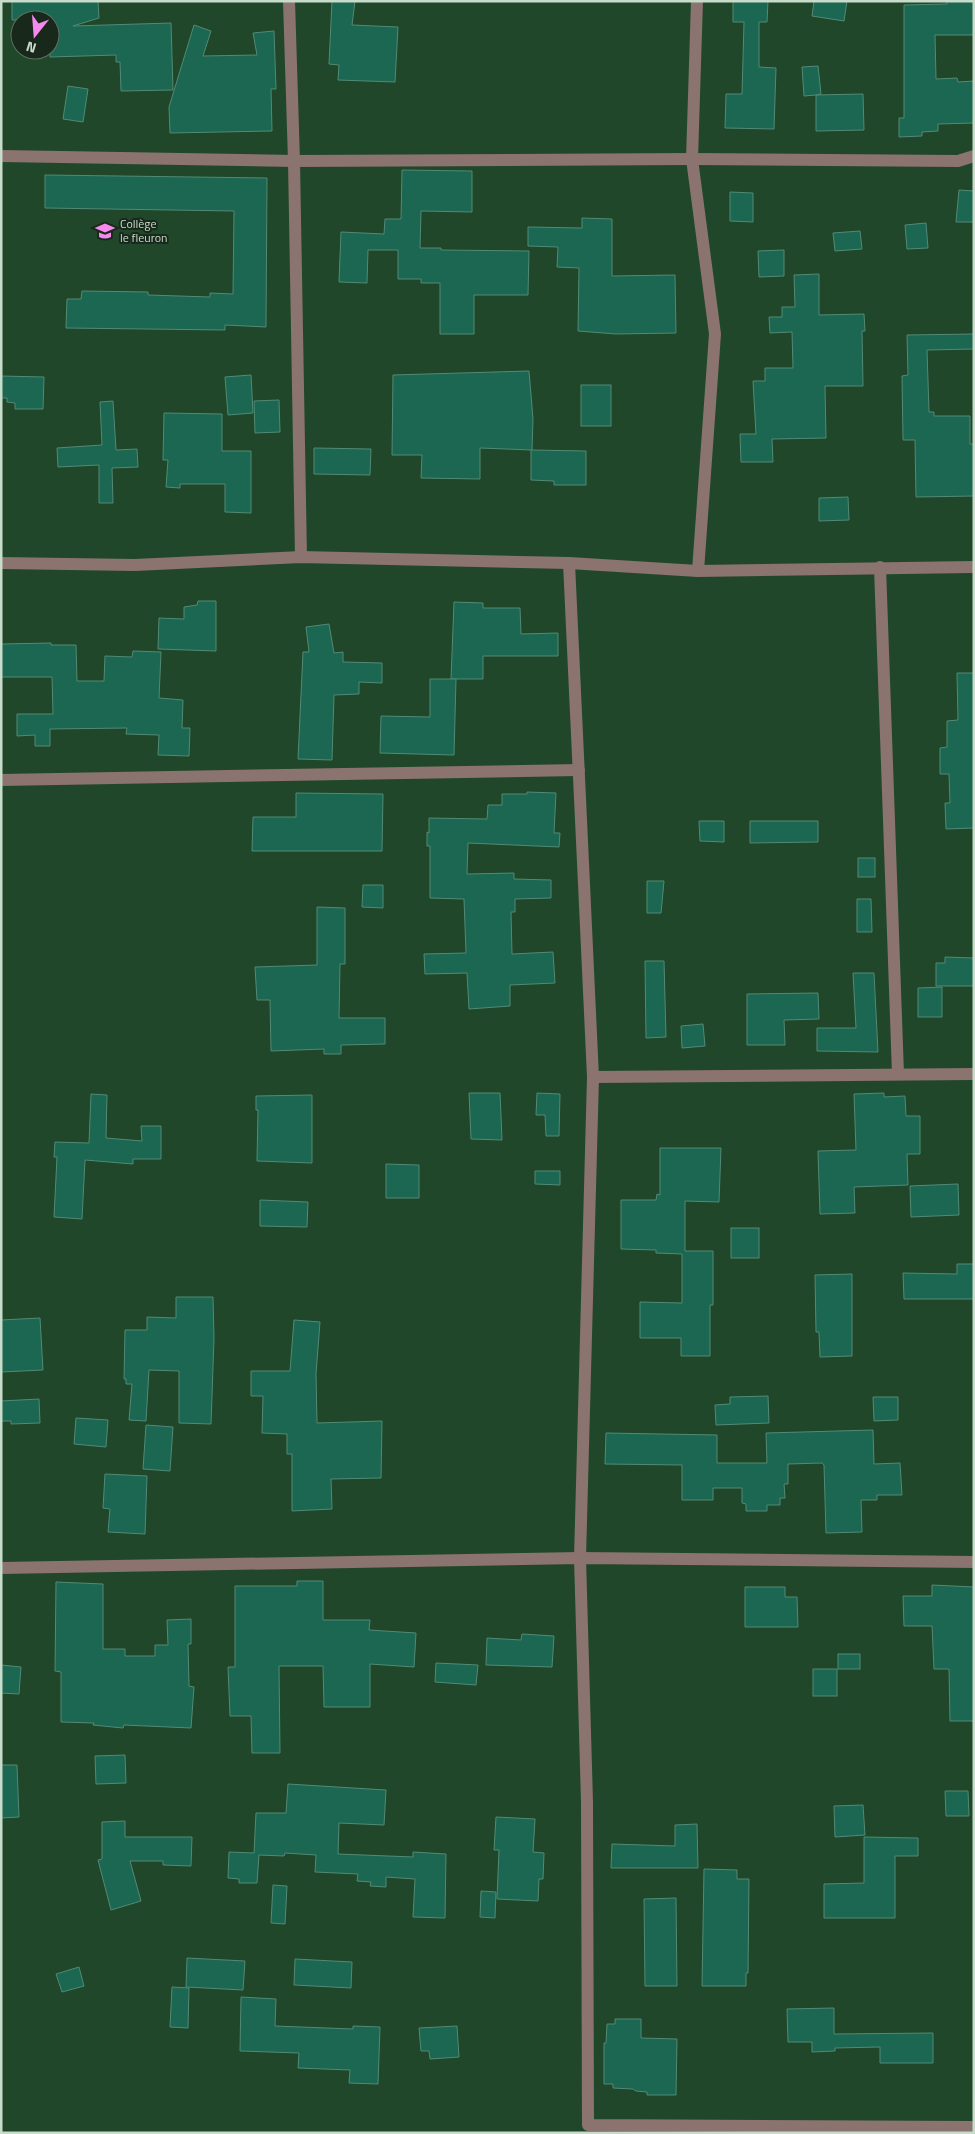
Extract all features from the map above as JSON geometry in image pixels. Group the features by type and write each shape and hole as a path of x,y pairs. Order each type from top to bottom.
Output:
{"street":[{"path":"289,1 294,160 301,557"},
{"path":"697,1 692,159 716,334 698,571"},
{"path":"1,156 294,160 692,159 958,161 974,156"},
{"path":"1,563 135,565 301,557 569,563 698,571 880,567 974,568"},
{"path":"569,563 594,1077 580,1558 587,1802 588,2125 974,2127"},
{"path":"880,567 898,1074"},
{"path":"1,780 579,770"},
{"path":"594,1077 974,1074"},
{"path":"1,1568 580,1558 974,1562"}],"building":[{"path":"12,1 98,1 99,18 73,26 171,23 173,90 121,91 120,62 116,62 116,55 60,57 60,10 12,10"},
{"path":"332,1 355,1 352,25 398,27 395,82 338,80 339,65 329,64"},
{"path":"733,1 768,1 767,22 759,22 759,67 776,68 774,129 725,128 726,94 742,94 744,22 733,22"},
{"path":"814,1 847,1 844,21 812,16"},
{"path":"947,1 974,1 974,35 935,35 936,79 957,78 958,82 974,81 974,123 938,124 938,131 922,132 922,136 899,137 899,118 904,118 904,5 947,4"},
{"path":"194,25 211,31 203,56 257,55 253,33 274,31 276,89 271,89 272,131 170,133 169,107"},
{"path":"818,66 821,94 804,96 802,67"},
{"path":"68,86 88,89 83,122 63,119"},
{"path":"863,94 864,130 816,131 816,95"},
{"path":"402,170 472,171 472,212 421,211 420,248 529,251 528,295 474,295 474,334 440,334 440,283 421,283 421,279 398,279 398,250 368,250 367,283 339,282 341,232 384,234 385,219 401,219"},
{"path":"45,175 267,178 266,327 225,325 225,330 66,328 67,299 81,299 82,291 148,292 148,295 210,297 210,293 233,294 234,211 45,208"},
{"path":"959,190 974,191 974,222 956,222"},
{"path":"730,192 753,193 753,222 730,221"},
{"path":"582,218 612,219 612,276 675,275 676,333 616,334 578,331 579,268 557,267 558,247 528,246 528,227 582,228"},
{"path":"926,223 928,248 907,249 905,225"},
{"path":"860,231 862,249 835,251 833,233"},
{"path":"784,250 784,276 759,277 758,251"},
{"path":"819,274 819,315 864,314 865,331 862,331 863,386 825,386 826,438 772,439 773,462 741,462 740,434 756,434 753,381 765,381 765,368 793,368 792,332 770,333 769,317 782,317 782,307 795,307 794,275"},
{"path":"974,334 974,349 927,350 929,412 934,412 934,416 970,416 970,444 974,444 974,496 916,497 915,440 903,440 902,376 908,375 907,335"},
{"path":"529,371 533,419 532,450 480,448 480,479 421,478 422,455 392,455 393,375"},
{"path":"251,375 253,413 228,415 225,377"},
{"path":"1,376 44,377 43,409 15,409 15,403 7,402 7,398 1,398"},
{"path":"581,385 611,385 611,426 581,426"},
{"path":"279,400 280,432 255,433 254,401"},
{"path":"113,401 116,450 137,449 138,467 112,468 113,503 99,503 99,465 58,467 57,448 102,445 100,402"},
{"path":"164,413 222,414 222,451 251,451 251,513 225,512 225,484 180,484 180,488 166,487 168,460 163,460"},
{"path":"314,448 371,449 370,475 314,474"},
{"path":"531,450 586,451 586,485 554,485 554,481 531,480"},
{"path":"848,497 849,520 819,521 819,498"},
{"path":"198,601 216,601 216,651 158,649 159,618 184,619 184,607 197,605"},
{"path":"454,602 483,603 483,608 520,608 521,634 558,633 558,656 483,656 483,679 451,679"},
{"path":"329,624 334,653 343,652 343,662 382,663 382,683 359,682 359,694 334,695 332,760 298,759 303,652 309,652 306,627"},
{"path":"51,643 51,645 76,645 77,681 104,681 105,656 132,657 133,651 161,652 159,698 183,700 182,728 190,728 189,756 158,755 159,735 126,734 127,728 50,729 50,746 35,746 35,735 17,736 17,714 53,714 52,677 1,677 1,644"},
{"path":"957,673 974,673 974,828 946,829 945,803 950,803 949,774 940,774 940,748 947,747 947,721 958,720"},
{"path":"430,679 456,679 454,755 380,753 381,716 430,717"},
{"path":"527,792 556,793 554,833 560,833 559,847 468,843 467,874 514,873 514,879 551,880 551,898 515,899 515,912 511,912 512,954 553,952 555,983 510,985 510,1006 469,1009 467,973 425,974 424,954 466,953 464,899 430,898 430,846 427,846 429,818 487,819 488,805 502,805 502,794 527,794"},
{"path":"296,793 383,794 382,851 252,851 253,817 296,817"},
{"path":"699,821 724,821 724,842 700,841"},
{"path":"750,821 818,821 818,842 750,843"},
{"path":"858,858 875,858 875,877 858,877"},
{"path":"647,881 664,881 661,913 647,913"},
{"path":"363,885 383,885 383,908 362,907"},
{"path":"857,899 871,899 872,932 857,932"},
{"path":"317,907 345,908 345,964 340,964 339,1018 385,1018 385,1044 341,1045 341,1054 324,1054 324,1049 271,1051 270,1000 257,1000 255,967 317,965"},
{"path":"945,957 974,958 974,986 936,986 936,963 945,963"},
{"path":"645,961 664,961 666,1037 646,1038"},
{"path":"853,973 874,973 878,1052 817,1051 817,1028 856,1028"},
{"path":"942,987 942,1017 918,1017 918,988"},
{"path":"818,993 819,1019 784,1020 785,1045 747,1045 747,994"},
{"path":"703,1024 705,1046 682,1048 681,1026"},
{"path":"469,1093 500,1093 502,1140 471,1139"},
{"path":"537,1093 560,1094 559,1136 546,1136 545,1115 536,1115"},
{"path":"884,1093 884,1097 905,1096 906,1116 920,1116 920,1154 907,1154 908,1185 854,1187 855,1213 820,1214 818,1151 856,1150 854,1094"},
{"path":"91,1094 107,1095 106,1138 142,1141 141,1126 161,1126 161,1159 133,1159 133,1164 85,1160 82,1219 54,1217 57,1157 54,1157 55,1142 89,1143"},
{"path":"312,1095 312,1163 257,1161 258,1110 256,1110 256,1096"},
{"path":"660,1148 721,1148 719,1202 685,1201 685,1251 713,1251 713,1305 710,1305 710,1356 681,1356 681,1338 640,1338 640,1302 682,1303 682,1254 656,1253 656,1250 621,1249 621,1200 656,1200 657,1194 660,1195"},
{"path":"386,1164 419,1165 419,1198 386,1198"},
{"path":"535,1171 560,1171 560,1185 535,1184"},
{"path":"958,1184 959,1215 911,1217 910,1186"},
{"path":"260,1200 308,1202 307,1227 260,1226"},
{"path":"731,1228 759,1228 759,1258 731,1258"},
{"path":"957,1264 974,1264 974,1299 904,1299 903,1273 957,1274"},
{"path":"852,1274 852,1356 820,1357 819,1332 816,1332 815,1275"},
{"path":"176,1297 213,1297 214,1339 211,1424 179,1423 179,1371 149,1370 146,1421 129,1420 132,1384 126,1384 126,1379 124,1379 125,1330 147,1330 147,1317 176,1318"},
{"path":"40,1318 43,1370 1,1372 1,1320"},
{"path":"294,1320 320,1322 316,1374 317,1423 382,1421 381,1478 331,1479 332,1509 292,1511 292,1454 287,1454 287,1434 262,1433 263,1396 251,1396 251,1371 290,1371"},
{"path":"768,1396 769,1423 716,1425 715,1405 730,1404 730,1397"},
{"path":"873,1397 898,1397 898,1420 874,1421"},
{"path":"39,1399 40,1423 11,1424 11,1421 1,1421 1,1401"},
{"path":"76,1418 108,1420 106,1447 74,1444"},
{"path":"146,1425 173,1427 170,1471 143,1469"},
{"path":"873,1430 874,1464 900,1463 902,1495 877,1495 877,1500 861,1500 862,1532 826,1533 824,1465 822,1463 788,1464 788,1484 784,1484 785,1498 780,1498 780,1505 767,1505 767,1511 746,1511 746,1504 742,1503 742,1488 713,1488 713,1500 682,1500 682,1465 605,1464 606,1433 717,1435 717,1463 767,1463 766,1433"},
{"path":"105,1474 147,1476 145,1534 108,1532 110,1509 103,1508"},
{"path":"297,1581 323,1581 323,1620 370,1620 369,1630 416,1633 414,1667 370,1664 370,1707 324,1707 323,1666 279,1666 280,1753 252,1753 251,1716 230,1716 228,1667 235,1667 235,1586 297,1586"},
{"path":"56,1582 103,1584 103,1649 125,1649 125,1656 155,1656 155,1645 168,1645 167,1620 191,1619 191,1644 188,1644 189,1686 194,1687 191,1728 124,1725 123,1728 93,1725 94,1723 61,1722 61,1672 55,1671"},
{"path":"932,1585 974,1587 974,1721 950,1721 949,1669 934,1669 932,1626 904,1626 903,1596 932,1596"},
{"path":"745,1587 785,1587 785,1597 797,1597 798,1627 745,1627"},
{"path":"522,1634 554,1636 552,1667 486,1665 487,1638 521,1640"},
{"path":"838,1654 860,1654 860,1669 838,1669"},
{"path":"436,1663 478,1665 476,1685 435,1682"},
{"path":"1,1665 21,1667 19,1694 1,1693"},
{"path":"813,1669 837,1669 837,1696 813,1696"},
{"path":"125,1755 126,1783 96,1784 95,1756"},
{"path":"1,1765 17,1765 19,1817 1,1818"},
{"path":"288,1784 386,1790 384,1825 339,1823 338,1854 413,1857 413,1852 446,1854 445,1918 413,1917 415,1879 386,1877 386,1887 370,1886 371,1882 357,1881 358,1874 315,1872 316,1855 285,1853 284,1856 259,1855 257,1883 239,1883 239,1879 228,1878 229,1852 254,1853 256,1813 286,1813"},
{"path":"945,1791 968,1791 969,1816 946,1816"},
{"path":"863,1805 865,1835 835,1837 834,1806"},
{"path":"496,1817 535,1819 533,1852 544,1853 543,1879 539,1879 538,1901 497,1899 499,1850 494,1850"},
{"path":"125,1821 125,1837 192,1837 191,1866 163,1865 163,1861 130,1861 141,1901 111,1910 98,1860 102,1859 102,1822"},
{"path":"697,1824 698,1868 611,1868 612,1844 675,1846 675,1825"},
{"path":"864,1837 918,1838 918,1856 895,1856 895,1918 824,1918 824,1884 864,1883"},
{"path":"704,1869 737,1870 737,1879 749,1879 748,1973 746,1973 746,1986 702,1986"},
{"path":"273,1885 287,1886 285,1924 271,1923"},
{"path":"481,1891 496,1892 495,1918 480,1917"},
{"path":"676,1898 677,1986 645,1986 644,1899"},
{"path":"187,1958 245,1961 243,1990 186,1987"},
{"path":"295,1959 352,1962 351,1988 294,1985"},
{"path":"79,1967 84,1986 62,1992 56,1974"},
{"path":"172,1987 189,1988 188,2028 170,2027"},
{"path":"241,1997 276,1999 275,2026 353,2029 353,2026 380,2027 378,2084 349,2083 350,2070 298,2068 299,2053 240,2051"},
{"path":"834,2008 834,2034 933,2033 933,2063 880,2063 880,2047 835,2048 835,2051 812,2052 812,2042 788,2042 787,2009"},
{"path":"615,2019 641,2019 641,2038 677,2039 676,2095 647,2095 647,2092 613,2088 613,2084 604,2084 604,2043 606,2043 607,2024 615,2024"},
{"path":"457,2026 459,2057 430,2059 429,2051 421,2051 419,2028"}],"place":[{"name":"Collège le fleuron","path":"105,231"}]}
